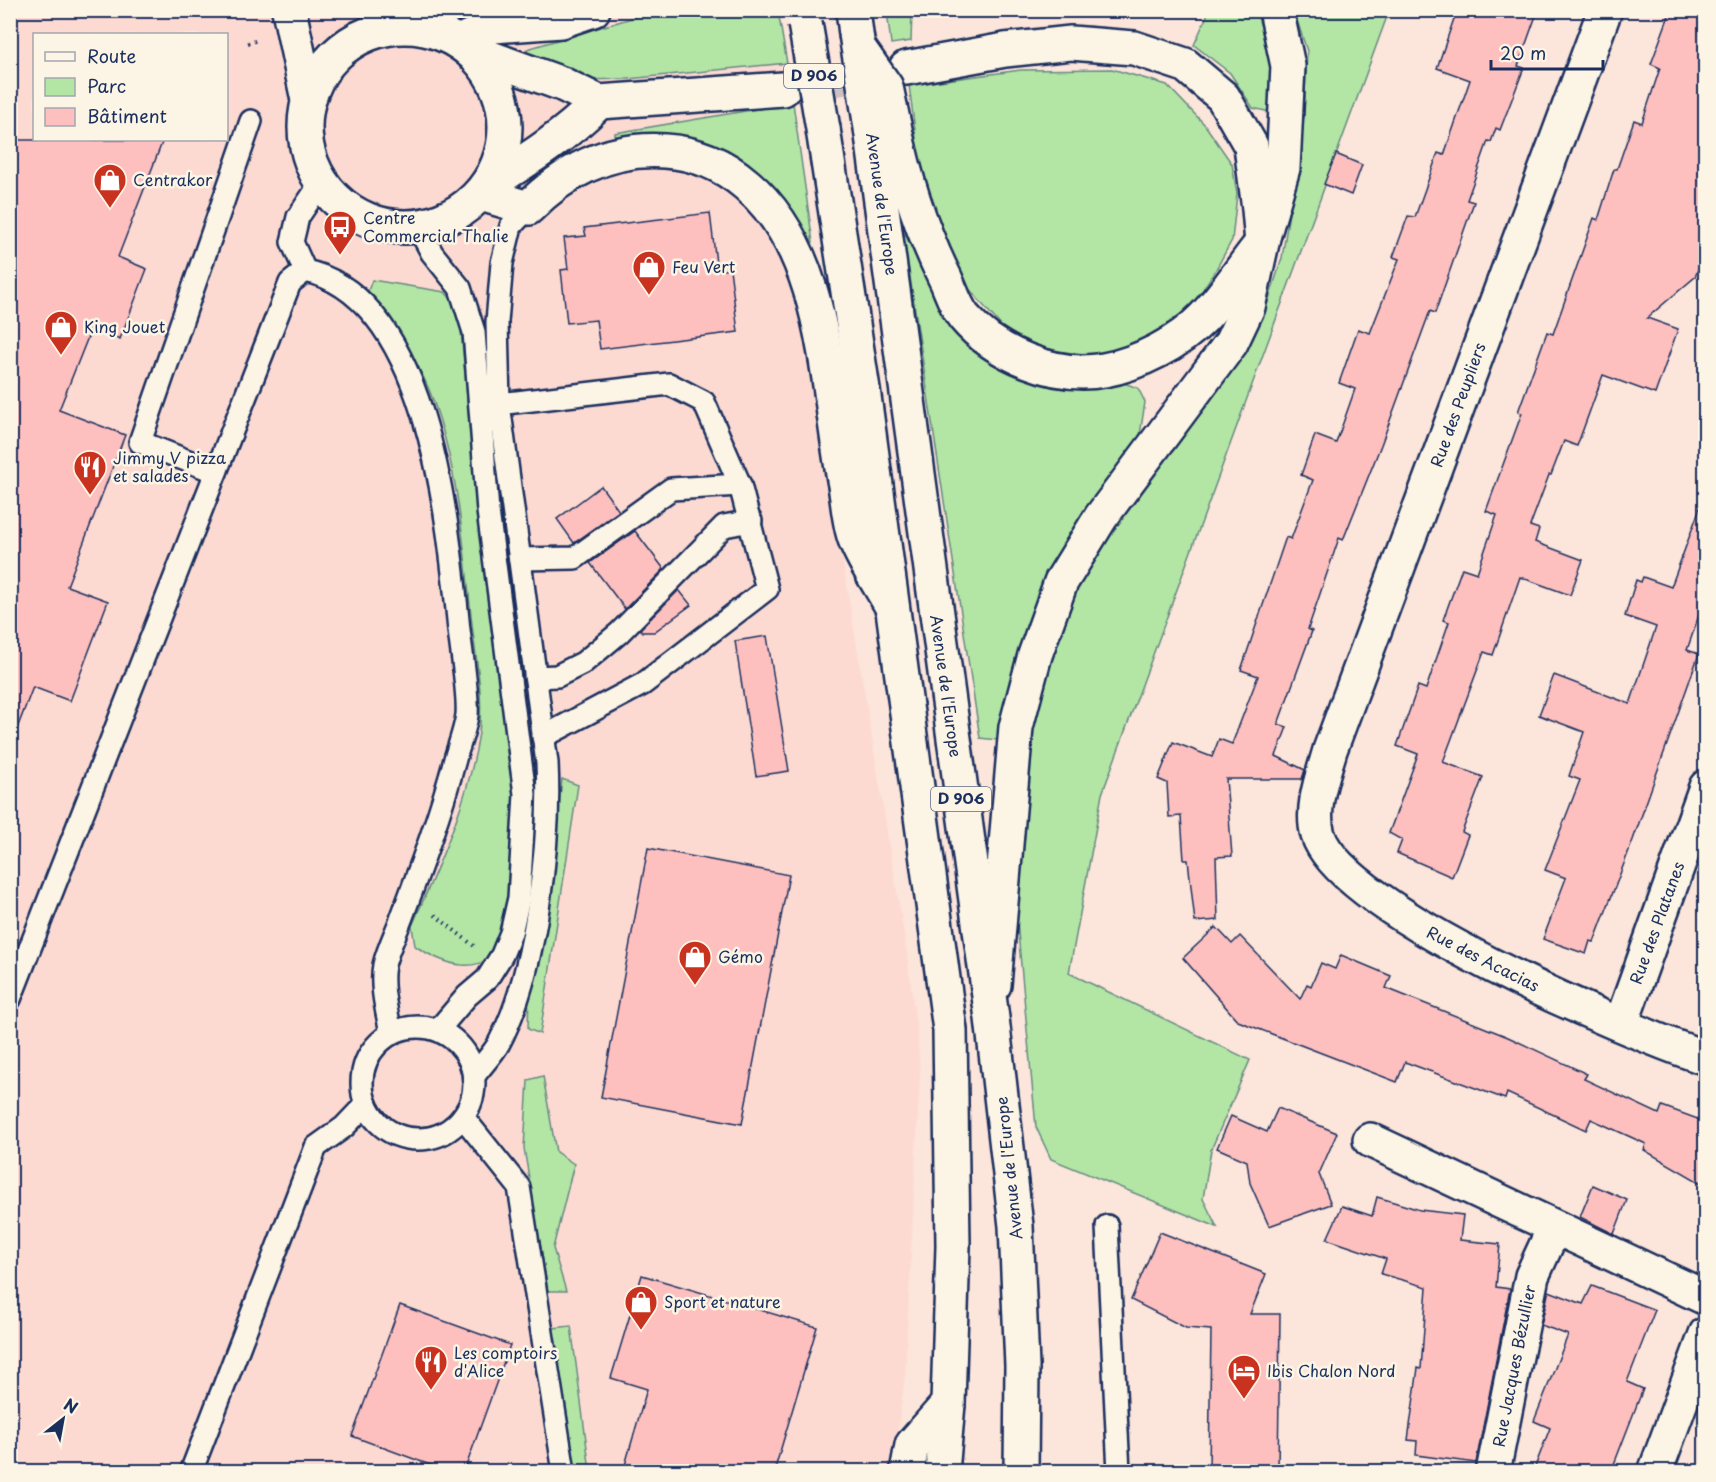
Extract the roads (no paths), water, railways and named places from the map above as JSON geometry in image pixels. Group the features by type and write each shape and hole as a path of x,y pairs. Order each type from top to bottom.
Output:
{"street":[{"path":"289,10 308,100 305,140 311,163 321,183 340,204 363,219 390,227 418,227 441,222 463,210 486,188 574,127 599,102"},
{"path":"464,46 494,26 561,21 593,10"},
{"path":"992,1018 1016,727 1035,655 1061,582 1101,517 1231,343 1248,307 1262,243 1283,168 1288,66 1276,10"},
{"name":"Rue des Peupliers","path":"1317,801 1334,739 1605,10"},
{"path":"308,100 319,74 338,52 361,37 414,16 464,46 562,84 599,102 783,89"},
{"name":"D 906","path":"805,17 894,612 950,1030 953,1246 948,1404 942,1472"},
{"name":"Avenue de l'Europe","path":"856,30 882,126 1016,1226 1022,1366 1022,1472"},
{"path":"882,126 903,172 926,239 963,316 996,345 1032,363 1067,370 1105,370 1128,363 1174,341 1203,318 1262,243 1251,146 1223,97 1185,65 1134,48 1071,43 1005,50 906,68"},
{"path":"464,46 486,67 499,89 505,112 506,137 501,161 486,188"},
{"path":"486,188 528,207 548,188 580,167 612,155 645,150 675,152 705,158 733,173 757,194 778,218 801,259 816,303 836,442 855,538 894,612"},
{"name":"Rue des Platanes","path":"1621,1024 1706,787"},
{"name":"Rue des Acacias","path":"1317,801 1318,834 1332,859 1359,884 1422,927 1473,957 1621,1024 1706,1058"},
{"path":"1370,1140 1706,1298"},
{"name":"Rue Jacques Bézullier","path":"1493,1472 1532,1276 1554,1228"},
{"path":"1655,1472 1706,1334"},
{"path":"907,1472 912,1445 948,1404"}],"lane":[{"path":"216,472 140,442 251,121"},
{"path":"305,271 292,242 298,217 321,183"},
{"path":"474,1076 499,1043 524,980 540,894 549,800 543,737 499,404 497,322 502,263 511,226 528,207"},
{"path":"418,227 432,253 460,288 474,332 487,501 525,794 519,898 511,933 488,979 467,996 438,1030"},
{"path":"10,999 290,283 305,271 326,275 347,288 378,319 422,408 445,509 467,714 444,800 384,967 385,1000 391,1033"},
{"path":"499,404 669,384 704,402 740,485 767,589 643,684 543,737"},
{"path":"520,558 575,558 671,489 740,485"},
{"path":"535,677 557,676 583,663 619,633 724,526 751,521"},
{"path":"410,1027 438,1030 455,1040 468,1057 474,1076 473,1095 463,1117 442,1133 416,1138 397,1134 377,1121 366,1104 362,1077 368,1058 376,1045 391,1033 410,1027"},
{"path":"191,1472 316,1147 344,1127 366,1104"},
{"path":"463,1117 519,1187 564,1472"},
{"path":"1107,1226 1119,1472"}],"tunnel":[{"path":"786,88 889,71"}],"place":[{"name":"Centrakor","path":"110,209"},
{"name":"Centre Commercial Thalie","path":"340,256"},
{"name":"Feu Vert","path":"649,296"},
{"name":"King Jouet","path":"61,356"},
{"name":"Jimmy V pizza et salades","path":"90,496"},
{"name":"Gémo","path":"695,986"},
{"name":"Sport et nature","path":"641,1331"},
{"name":"Les comptoirs d'Alice","path":"431,1391"},
{"name":"Ibis Chalon Nord","path":"1244,1400"}]}
